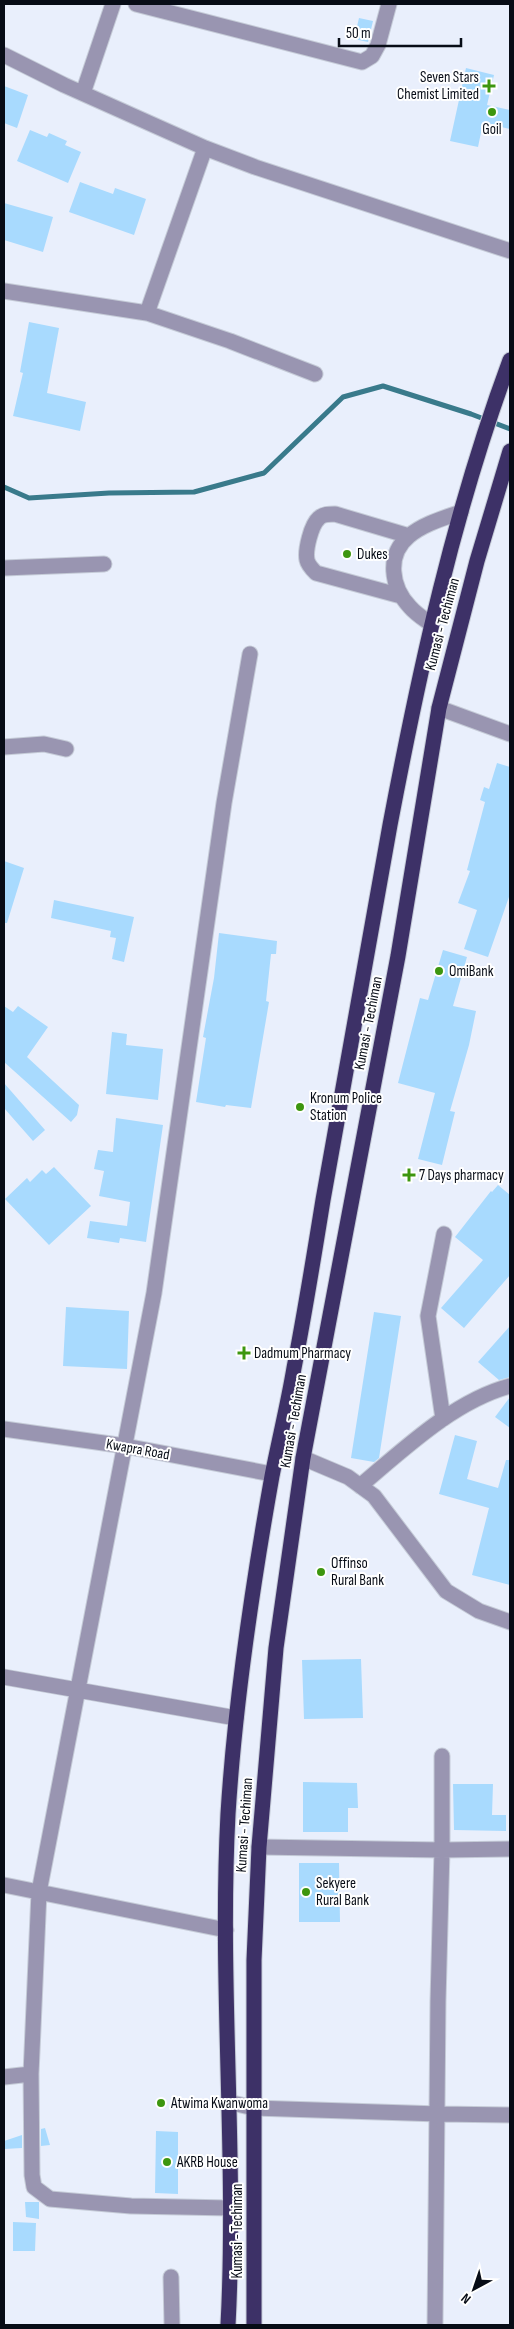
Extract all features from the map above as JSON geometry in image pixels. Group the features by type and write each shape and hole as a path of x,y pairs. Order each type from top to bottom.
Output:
{"highway":[{"path":"228,2325 231,2264 226,1930 228,1816 236,1718 250,1604 272,1474 294,1371 365,958 417,686 450,546 482,439 510,360"},
{"name":"Kumasi - Techiman","path":"254,2325 254,1960 260,1847 276,1648 303,1458 398,956 439,708 477,561 510,452"}],"street":[{"path":"84,93 113,4"},
{"path":"136,4 362,62 372,56 378,45 388,4"},
{"path":"4,55 205,148 255,167 510,251"},
{"path":"147,313 205,148"},
{"path":"4,291 147,313 230,341 315,374"},
{"path":"431,624 410,608 401,596 394,579 393,564 398,549 409,536 432,523 461,512"},
{"path":"401,596 316,573 308,564 306,552 315,523 320,517 326,515 335,514 409,536"},
{"path":"4,568 104,564"},
{"path":"230,2208 131,2206 50,2199 34,2187 32,2175 31,2074 39,1892 154,1293 224,803 250,654"},
{"path":"439,708 510,734"},
{"path":"4,747 44,744 66,749"},
{"path":"443,1419 428,1316 444,1234"},
{"path":"360,1486 443,1419 496,1390 510,1386"},
{"name":"Kwapra Road","path":"4,1429 125,1446 272,1474"},
{"path":"303,1458 348,1477 374,1496 446,1591 479,1611 510,1622"},
{"path":"4,1677 236,1718"},
{"path":"435,2325 442,1756"},
{"path":"260,1847 442,1850 510,1849"},
{"path":"4,1885 226,1930"},
{"path":"4,2078 31,2074"},
{"path":"228,2102 254,2108 438,2114 510,2114"},
{"path":"171,2277 172,2325"}],"building":[{"path":"359,18 373,21 368,42 354,39"},
{"path":"466,68 494,75 487,105 510,110 510,129 483,123 478,147 450,141"},
{"path":"4,86 28,95 17,128 4,123"},
{"path":"30,130 47,137 49,133 67,141 65,145 81,152 68,183 17,161"},
{"path":"80,182 113,194 115,188 146,199 134,235 69,212"},
{"path":"4,203 53,217 43,252 4,240"},
{"path":"29,322 59,328 47,393 86,402 80,431 13,416 23,373 20,372"},
{"path":"497,763 510,767 510,894 488,957 464,949 477,910 458,903 470,871 467,870 485,802 480,800 484,787 489,789"},
{"path":"4,861 24,868 7,923 4,923"},
{"path":"54,900 134,917 124,962 112,959 116,938 110,937 111,931 51,918"},
{"path":"219,933 277,941 276,954 271,954 266,1001 269,1002 251,1108 226,1105 225,1107 196,1102 206,1038 203,1037 214,978"},
{"path":"443,950 467,957 453,1006 476,1011 469,1045 450,1111 455,1112 442,1165 418,1159 435,1093 398,1083 420,998 428,1000"},
{"path":"4,1006 13,1012 18,1006 48,1027 27,1057 79,1105 77,1115 71,1122 4,1062"},
{"path":"112,1032 127,1034 126,1045 163,1049 158,1100 106,1094"},
{"path":"4,1083 45,1130 33,1141 4,1108"},
{"path":"116,1118 163,1125 146,1242 120,1238 119,1243 87,1238 90,1221 127,1226 130,1202 99,1196 104,1171 94,1169 98,1150 113,1152"},
{"path":"54,1167 91,1206 49,1245 5,1199 27,1178 30,1182 42,1170 46,1174"},
{"path":"498,1185 510,1195 510,1275 464,1328 441,1308 483,1260 455,1237 491,1191"},
{"path":"66,1307 129,1311 127,1369 63,1366"},
{"path":"374,1312 401,1316 379,1458 374,1462 351,1458"},
{"path":"510,1326 510,1377 499,1380 478,1362"},
{"path":"510,1397 510,1428 495,1417"},
{"path":"455,1435 477,1441 467,1479 498,1488 506,1460 510,1460 510,1585 472,1575 489,1508 439,1494"},
{"path":"361,1659 363,1718 304,1719 302,1660"},
{"path":"303,1782 357,1783 358,1808 348,1808 348,1832 303,1832"},
{"path":"453,1784 493,1784 492,1815 506,1815 506,1831 454,1830"},
{"path":"299,1863 339,1863 340,1922 299,1922"},
{"path":"45,2128 50,2145 41,2146 41,2129"},
{"name":"AKRB House","path":"156,2131 178,2132 178,2194 155,2193"},
{"path":"22,2135 22,2148 4,2149 4,2141"},
{"path":"25,2202 39,2202 39,2219 26,2217"},
{"path":"13,2222 36,2223 35,2251 13,2251"}],"waterway":[{"path":"4,487 29,498 109,493 194,492 264,473 343,397 383,386 471,414 510,429"}],"place":[{"name":"Seven Stars Chemist Limited","path":"489,86"},
{"name":"Goil","path":"492,112"},
{"name":"Dukes","path":"347,554"},
{"name":"OmiBank","path":"439,971"},
{"name":"Kronum Police Station","path":"300,1107"},
{"name":"7 Days pharmacy","path":"409,1175"},
{"name":"Dadmum Pharmacy","path":"244,1353"},
{"name":"Offinso Rural Bank","path":"321,1572"},
{"name":"Sekyere Rural Bank","path":"306,1892"},
{"name":"Atwima Kwanwoma","path":"161,2103"},
{"name":"AKRB House","path":"167,2162"}]}
